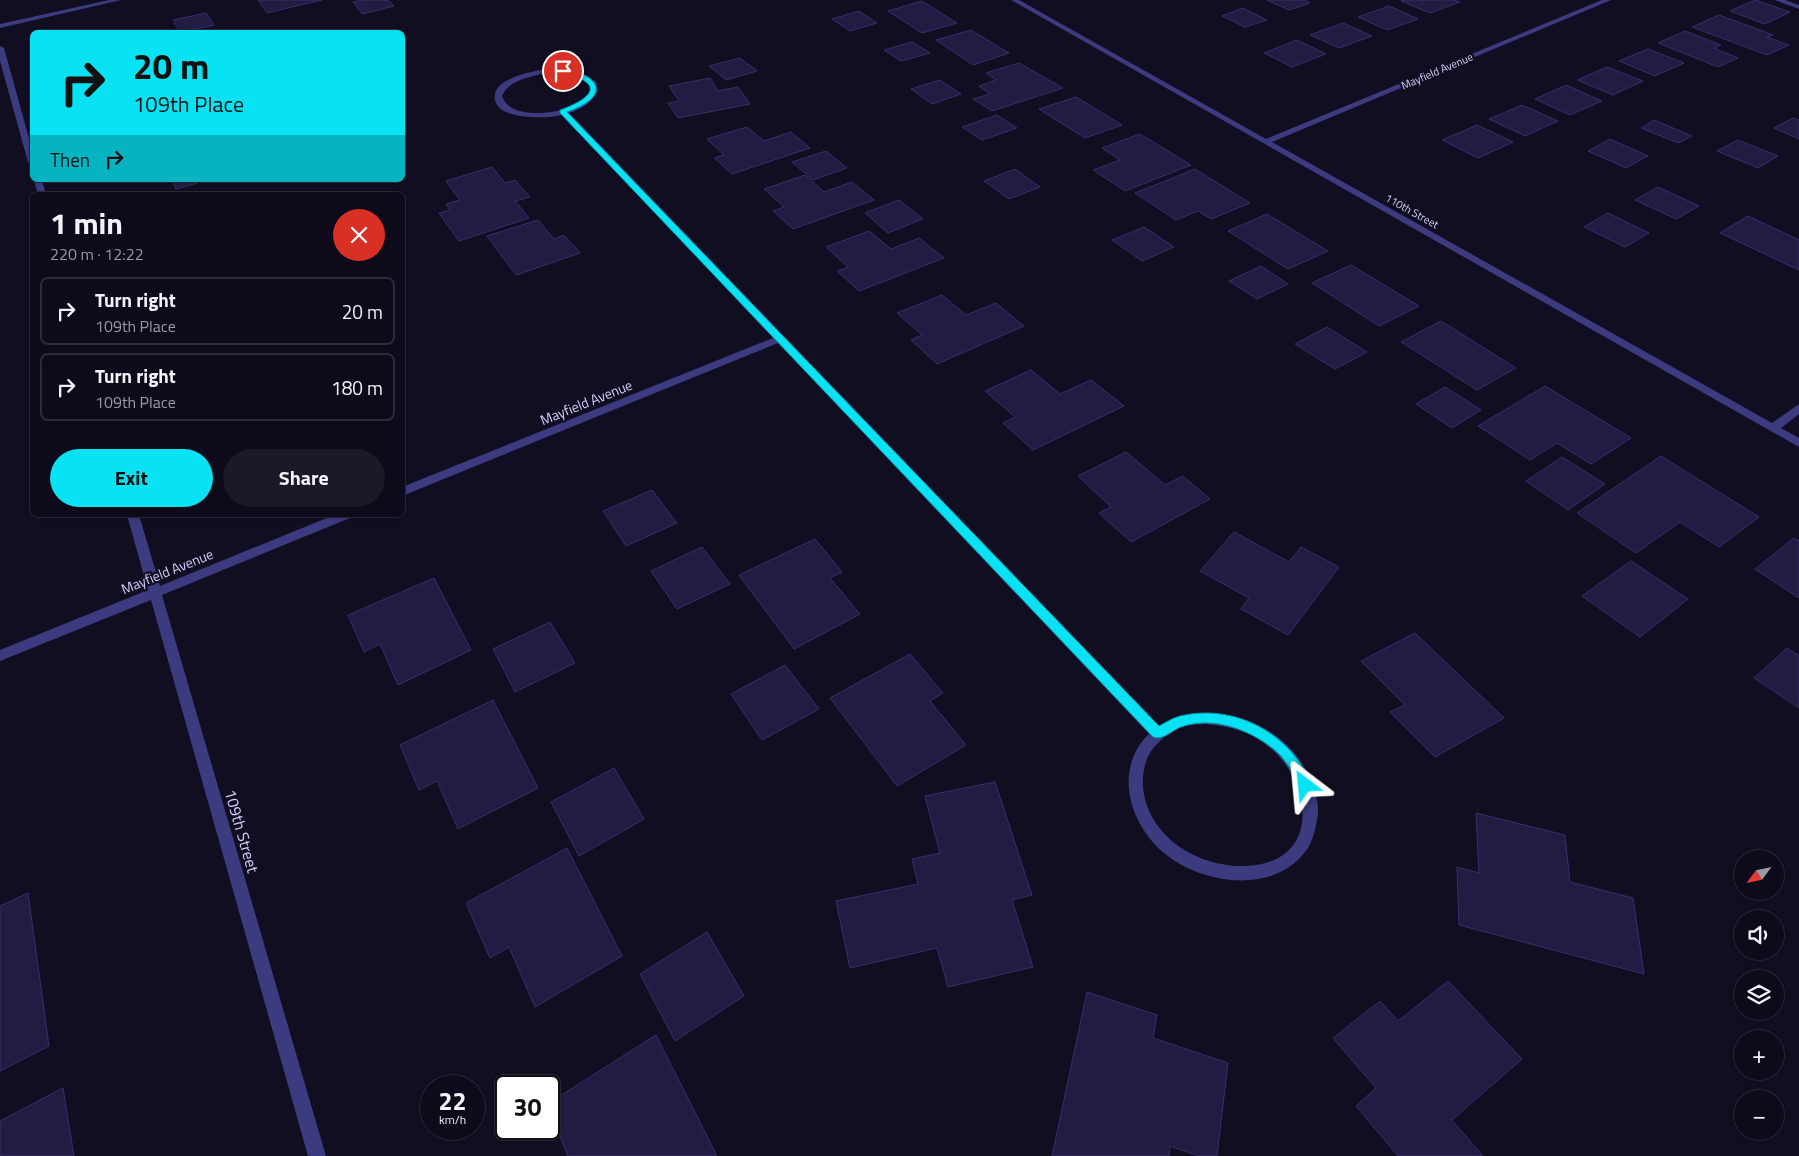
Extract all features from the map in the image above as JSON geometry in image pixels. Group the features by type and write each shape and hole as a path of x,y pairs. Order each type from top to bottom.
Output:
{"street":[{"path":"0,26 118,0"},
{"name":"110th Street","path":"1014,0 1799,442"},
{"name":"Mayfield Avenue","path":"1266,142 1608,0"},
{"path":"1778,0 1799,7"},
{"path":"0,48 30,155"},
{"path":"563,71 577,73 587,78 593,84 593,92 588,99 578,106 563,112 532,115 519,114 508,110 501,104 498,98 500,91 507,84 531,74 563,71"},
{"path":"563,112 1158,733"},
{"name":"Mayfield Avenue","path":"405,491 780,339"},
{"path":"1773,428 1799,408"},
{"name":"109th Street","path":"134,517 317,1156"},
{"name":"Mayfield Avenue","path":"0,656 341,517"},
{"path":"1205,718 1233,721 1260,732 1283,750 1300,772 1310,798 1311,823 1301,846 1282,863 1255,873 1226,873 1195,864 1168,847 1149,824 1137,799 1134,774 1142,751 1158,733 1179,722 1205,718"}],"building":[{"path":"258,0 322,0 267,13"},
{"path":"388,0 394,6 362,14 353,2"},
{"path":"1267,0 1304,0 1310,3 1289,10"},
{"path":"1454,0 1460,2 1430,13 1401,1"},
{"path":"1755,0 1790,12 1765,24 1730,11"},
{"path":"922,1 957,23 922,33 888,11"},
{"path":"1389,6 1418,19 1387,30 1358,17"},
{"path":"1243,8 1267,20 1245,27 1222,16"},
{"path":"859,11 877,23 850,31 832,19"},
{"path":"206,13 214,25 190,30 179,30 173,20"},
{"path":"1719,15 1773,35 1767,37 1789,45 1767,55 1692,27"},
{"path":"1343,23 1372,36 1339,48 1310,35"},
{"path":"971,30 1009,53 973,65 936,40"},
{"path":"1685,31 1721,45 1714,48 1738,58 1718,67 1658,43"},
{"path":"1297,40 1326,54 1292,67 1264,53"},
{"path":"912,42 930,53 901,61 884,50"},
{"path":"1648,49 1684,63 1655,76 1619,61"},
{"path":"740,58 757,71 726,80 709,66"},
{"path":"1019,63 1063,88 992,111 973,99 990,94 979,86 996,80 986,73"},
{"path":"1607,67 1643,81 1613,95 1577,80"},
{"path":"710,78 718,91 738,87 750,104 678,118 668,103 679,101 669,86"},
{"path":"940,80 961,94 932,104 911,89"},
{"path":"1566,85 1602,101 1570,115 1535,99"},
{"path":"1076,97 1122,125 1085,138 1039,109"},
{"path":"1522,105 1558,121 1525,136 1489,119"},
{"path":"997,115 1017,128 982,140 962,127"},
{"path":"1793,118 1799,120 1799,139 1774,128"},
{"path":"1654,120 1692,136 1678,143 1641,128"},
{"path":"1477,125 1513,142 1478,158 1442,140"},
{"path":"747,127 764,141 791,132 810,148 732,174 714,158 724,155 707,139"},
{"path":"1140,134 1191,165 1125,191 1093,170 1120,160 1102,148"},
{"path":"1610,139 1648,156 1626,168 1588,151"},
{"path":"1738,140 1778,156 1758,168 1717,151"},
{"path":"826,151 847,168 813,180 792,162"},
{"path":"492,167 505,183 515,180 530,197 515,201 529,218 459,241 439,213 450,210 446,204 460,200 446,181"},
{"path":"1015,169 1040,187 1009,199 984,181"},
{"path":"1195,169 1250,203 1211,219 1198,211 1176,220 1135,193"},
{"path":"805,175 824,192 852,182 874,200 793,229 773,211 784,207 764,189"},
{"path":"173,182 201,182 176,189"},
{"path":"1658,187 1699,206 1676,219 1635,200"},
{"path":"899,200 923,219 888,233 865,213"},
{"path":"1608,213 1649,233 1625,247 1584,227"},
{"path":"1267,214 1328,251 1288,269 1228,231"},
{"path":"1748,216 1799,240 1799,270 1720,233"},
{"path":"538,220 554,239 564,235 580,253 516,275 487,236"},
{"path":"1144,227 1174,247 1142,261 1112,240"},
{"path":"869,231 891,249 919,238 944,258 859,291 837,271 848,267 826,247"},
{"path":"1351,265 1419,306 1379,326 1312,283"},
{"path":"1261,266 1288,284 1257,299 1229,281"},
{"path":"942,295 966,315 996,303 1024,326 937,364 911,340 922,335 897,313"},
{"path":"1441,321 1516,368 1477,390 1401,342"},
{"path":"1327,327 1367,352 1335,369 1295,344"},
{"path":"1031,370 1060,394 1091,380 1124,406 1033,450 1003,423 1015,417 985,391"},
{"path":"1545,386 1631,438 1591,464 1557,443 1530,460 1478,426"},
{"path":"1445,387 1481,410 1452,428 1416,404"},
{"path":"1126,452 1165,485 1183,476 1210,499 1131,542 1099,513 1111,507 1078,476"},
{"path":"1661,456 1759,517 1719,547 1680,522 1636,553 1577,513"},
{"path":"1562,457 1605,484 1568,510 1526,481"},
{"path":"652,490 677,523 626,546 603,511"},
{"path":"1234,532 1289,562 1301,547 1339,567 1288,635 1241,609 1249,598 1200,571"},
{"path":"1794,538 1799,541 1799,598 1755,569"},
{"path":"815,539 842,572 830,578 860,614 794,649 739,575"},
{"path":"702,547 730,584 677,609 651,571"},
{"path":"1631,561 1688,599 1640,637 1582,596"},
{"path":"434,578 471,650 398,685 380,644 364,652 348,615"},
{"path":"550,622 575,663 515,692 493,649"},
{"path":"1415,633 1504,718 1435,757 1390,712 1405,705 1361,661"},
{"path":"1787,648 1799,656 1799,708 1754,678"},
{"path":"910,654 943,693 930,701 966,745 897,786 830,698"},
{"path":"785,665 819,709 762,740 731,694"},
{"path":"493,700 538,788 458,829 437,781 419,790 400,745"},
{"path":"614,768 644,819 579,856 551,802"},
{"path":"995,782 1032,895 1012,900 1033,967 948,987 937,948 850,968 836,901 918,884 912,859 940,853 925,796"},
{"path":"1476,813 1565,835 1570,882 1633,898 1644,974 1459,925 1457,867 1479,873"},
{"path":"567,848 622,956 535,1007 509,947 490,958 466,903"},
{"path":"28,893 49,1046 0,1071 0,906"},
{"path":"707,932 744,996 675,1041 640,974"},
{"path":"1448,981 1522,1059 1452,1120 1483,1156 1398,1156 1356,1106 1376,1088 1333,1038 1380,1001 1398,1021"},
{"path":"1087,992 1157,1015 1153,1038 1228,1063 1217,1156 1199,1156 1170,1146 1169,1156 1052,1156"},
{"path":"656,1035 717,1156 568,1156 560,1137 560,1096"},
{"path":"63,1088 74,1156 0,1156 0,1121"}],"route":[{"path":"563,71 577,73 587,78 593,84 593,92 588,99 578,106 563,112 1158,733 1179,722 1205,718 1233,721 1260,732 1283,750 1300,772 1305,785"}]}
